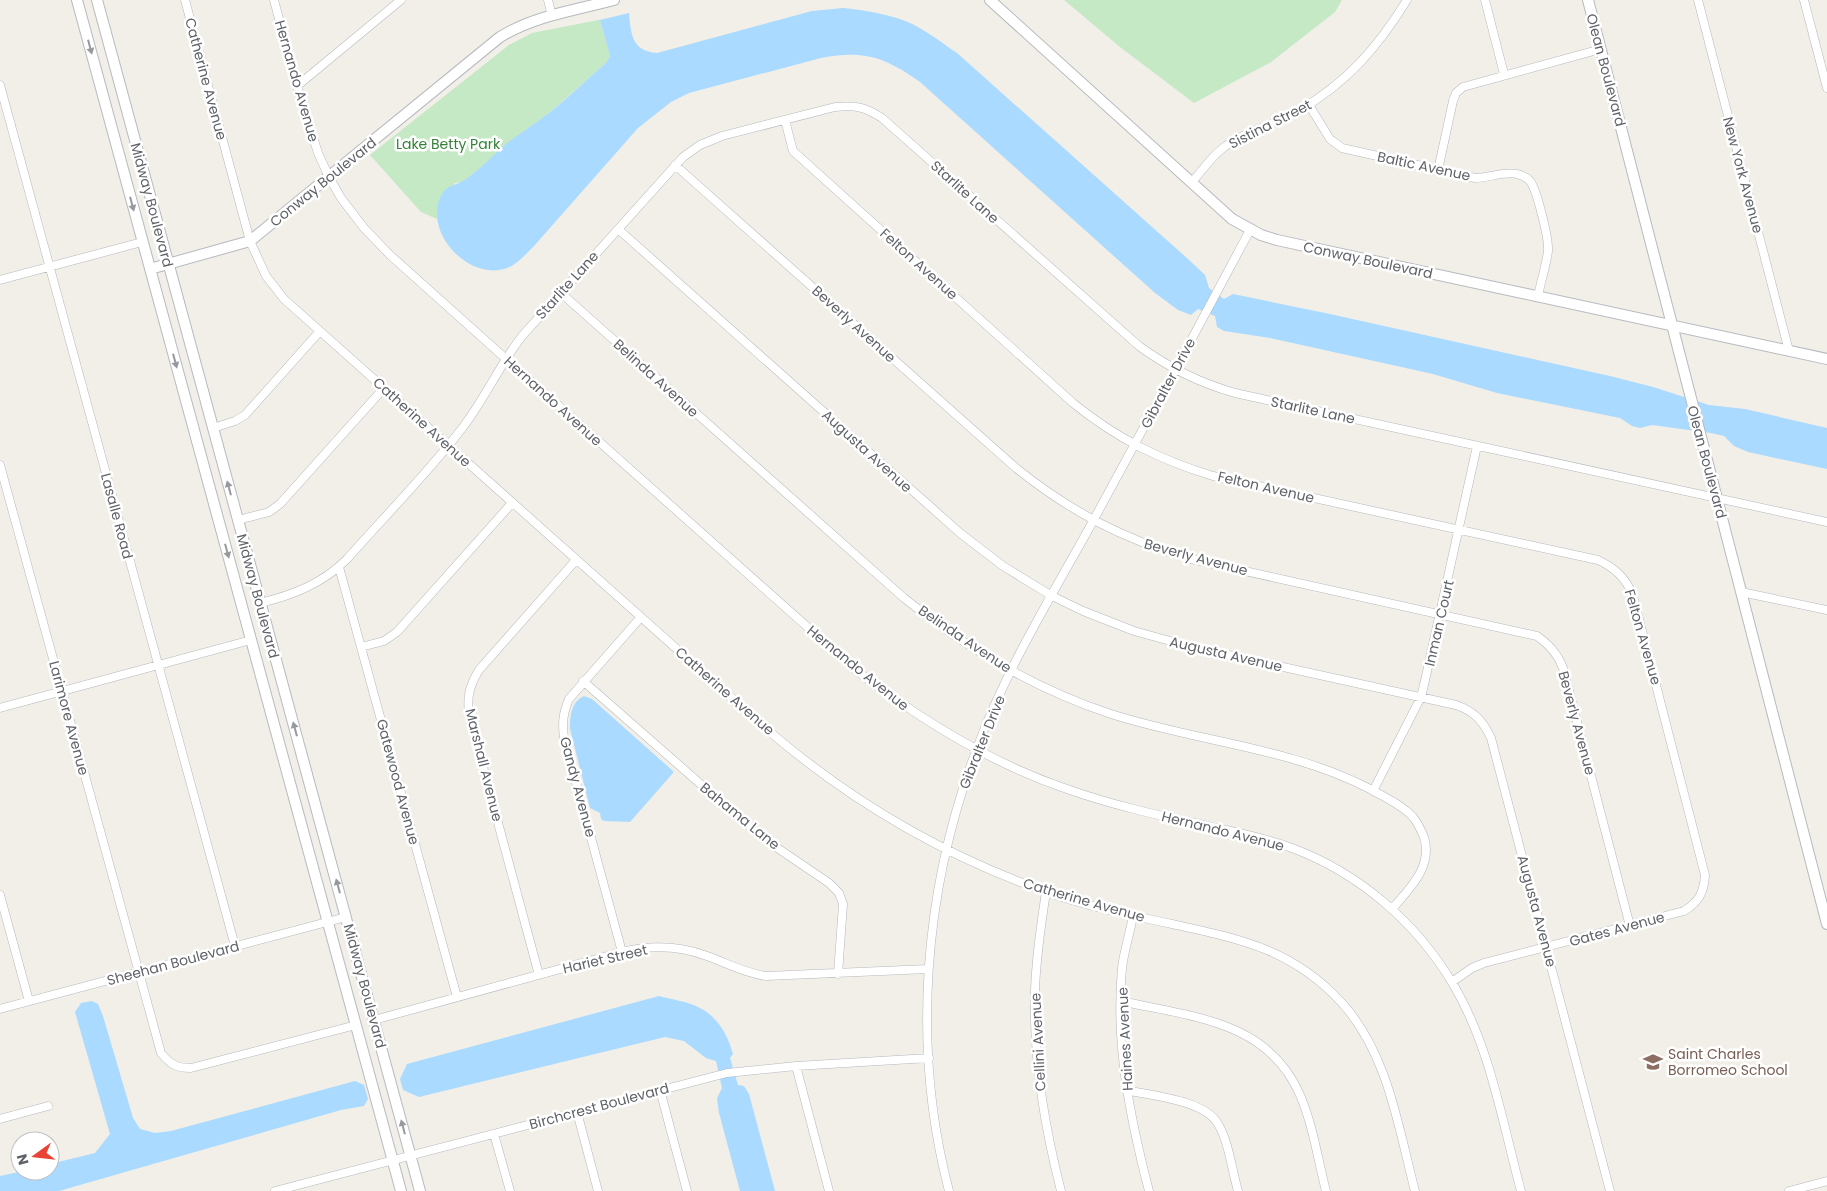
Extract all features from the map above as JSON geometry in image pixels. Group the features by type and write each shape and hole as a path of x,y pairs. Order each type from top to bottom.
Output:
{"street":[{"name":"Midway Boulevard","path":"77,0 401,1191"},
{"name":"Midway Boulevard","path":"97,0 420,1191"},
{"name":"Catherine Avenue","path":"185,0 250,241 260,266 284,299 778,738 814,767 871,807 946,850 1046,892 1133,916 1250,942 1271,950 1309,973 1327,988 1356,1021 1378,1060 1388,1085 1415,1191"},
{"name":"Hernando Avenue","path":"274,0 313,140 328,177 352,213 377,242 858,671 916,714 976,750 1043,780 1135,810 1256,837 1294,848 1339,870 1362,884 1392,909 1424,944 1452,982 1472,1019 1486,1058 1521,1191"},
{"path":"297,86 401,0"},
{"path":"548,0 552,16"},
{"name":"Conway Boulevard","path":"150,269 250,241 500,37 522,25 614,0"},
{"name":"Conway Boulevard","path":"990,0 1232,218 1250,230 1277,240 1827,359"},
{"name":"Sistina Street","path":"1192,182 1222,148 1248,134 1280,121 1309,104 1347,76 1386,32 1407,0"},
{"path":"1486,0 1504,74"},
{"name":"Olean Boulevard","path":"1588,0 1827,924"},
{"name":"New York Avenue","path":"1698,0 1789,351"},
{"path":"1804,0 1827,88"},
{"path":"1438,170 1456,93 1463,87 1504,74 1601,49"},
{"name":"Lasalle Road","path":"0,85 234,946"},
{"name":"Baltic Avenue","path":"1309,104 1330,139 1342,148 1475,178 1514,173 1523,176 1530,182 1535,191 1548,240 1548,251 1538,296"},
{"name":"Starlite Lane","path":"260,603 316,584 339,567 448,445 472,415 505,358 523,335 675,165 691,151 710,141 835,107 852,105 868,109 882,118 1128,337 1175,370 1208,384 1235,392 1827,522"},
{"name":"Felton Avenue","path":"785,120 793,151 1073,403 1102,425 1134,445 1172,462 1213,476 1598,560 1612,566 1624,577 1633,596 1690,817"},
{"name":"Beverly Avenue","path":"675,165 1016,468 1052,496 1093,521 1140,542 1191,558 1538,636 1550,646 1560,659 1630,926"},
{"name":"Augusta Avenue","path":"618,229 960,533 1004,566 1052,596 1108,622 1160,639 1421,697 1464,708 1478,716 1491,738 1610,1191"},
{"name":"Gibralter Drive","path":"949,1191 936,1123 929,1058 927,1019 928,968 935,908 946,850 960,798 976,750 1012,671 1250,230"},
{"path":"0,280 142,242"},
{"name":"Belinda Avenue","path":"561,293 904,598 955,636 1012,671 1060,694 1109,713 1160,728 1295,758 1335,772 1403,808 1421,828 1425,842 1426,857 1422,872 1415,883 1392,909"},
{"path":"213,428 235,421 245,415 320,331"},
{"path":"238,520 269,512 280,504 384,388"},
{"name":"Inman Court","path":"1373,791 1421,697 1478,446"},
{"name":"Larimore Avenue","path":"0,465 138,972"},
{"path":"361,647 384,640 397,632 512,502"},
{"name":"Marshall Avenue","path":"539,975 469,715 468,698 471,683 478,670 576,560"},
{"name":"Gatewood Avenue","path":"339,567 457,997"},
{"path":"1741,592 1827,610"},
{"name":"Gandy Avenue","path":"622,952 564,738 562,724 569,700 583,681 640,617"},
{"path":"0,708 250,640"},
{"name":"Bahama Lane","path":"583,681 737,816 773,845 830,883 839,893 843,904 838,974"},
{"name":"Gates Avenue","path":"1452,982 1472,968 1484,963 1630,926 1684,911 1693,906 1700,898 1705,887 1705,875 1690,817"},
{"name":"Cellini Avenue","path":"1046,892 1038,946 1035,1034 1046,1133 1060,1191"},
{"path":"0,895 29,1001"},
{"name":"Sheehan Boulevard","path":"0,1009 346,916"},
{"name":"Haines Avenue","path":"1133,916 1122,967 1122,1045 1126,1090 1135,1137 1149,1191"},
{"name":"Hariet Street","path":"374,1020 622,952 650,947 682,949 707,956 742,971 766,976 838,974 928,968"},
{"path":"138,972 161,1053 169,1063 179,1068 191,1068 356,1025"},
{"path":"1121,1001 1220,1023 1245,1034 1274,1056 1290,1076 1301,1096 1326,1191"},
{"name":"Birchcrest Boulevard","path":"275,1191 710,1076 744,1070 929,1058"},
{"path":"796,1066 829,1191"},
{"path":"660,1090 687,1191"},
{"path":"1126,1090 1196,1105 1208,1112 1218,1123 1223,1135 1238,1191"},
{"path":"0,1119 48,1106"},
{"path":"577,1112 598,1191"},
{"path":"494,1134 510,1191"},
{"path":"1789,1191 1827,1182"}],"green space":[{"path":"1064,0 1342,0 1335,12 1271,62 1194,103 1120,47"},
{"name":"Lake Betty Park","path":"614,17 600,20 610,56 606,63 549,113 507,144 471,176 463,182 455,183 437,208 437,219 421,212 370,155 509,45 532,33"}],"water":[{"path":"843,8 879,13 908,22 930,34 957,53 1188,259 1205,275 1209,288 1224,299 1233,294 1330,314 1610,376 1653,387 1709,405 1745,409 1827,428 1827,469 1748,452 1734,446 1724,436 1711,433 1652,425 1640,428 1632,426 1620,418 1497,393 1433,374 1270,338 1224,331 1217,327 1215,316 1198,309 1191,315 1178,310 1155,293 920,82 884,61 862,55 821,58 689,93 671,102 638,128 534,246 520,260 508,268 490,270 477,267 453,251 444,239 439,226 437,212 443,193 449,187 469,177 506,144 544,117 606,63 610,56 600,20 629,13 634,40 642,49 657,53 812,11"},
{"path":"584,696 592,699 673,771 630,822 604,821 601,819 600,813 590,808 570,729 571,714 574,706"},
{"path":"659,996 686,1002 700,1008 712,1016 721,1028 733,1054 730,1058 738,1085 744,1086 749,1094 775,1191 740,1191 719,1113 717,1098 722,1088 716,1061 706,1058 684,1041 665,1037 419,1097 403,1090 400,1079 407,1064"},
{"path":"92,1001 98,1004 133,1118 140,1129 155,1133 171,1131 355,1081 364,1085 368,1099 364,1106 341,1110 59,1191 0,1191 0,1176 10,1174 10,1181 60,1181 60,1162 95,1153 110,1134 75,1012 81,1003"}],"place":[{"name":"Saint Charles Borromeo School","path":"1653,1062"}]}
